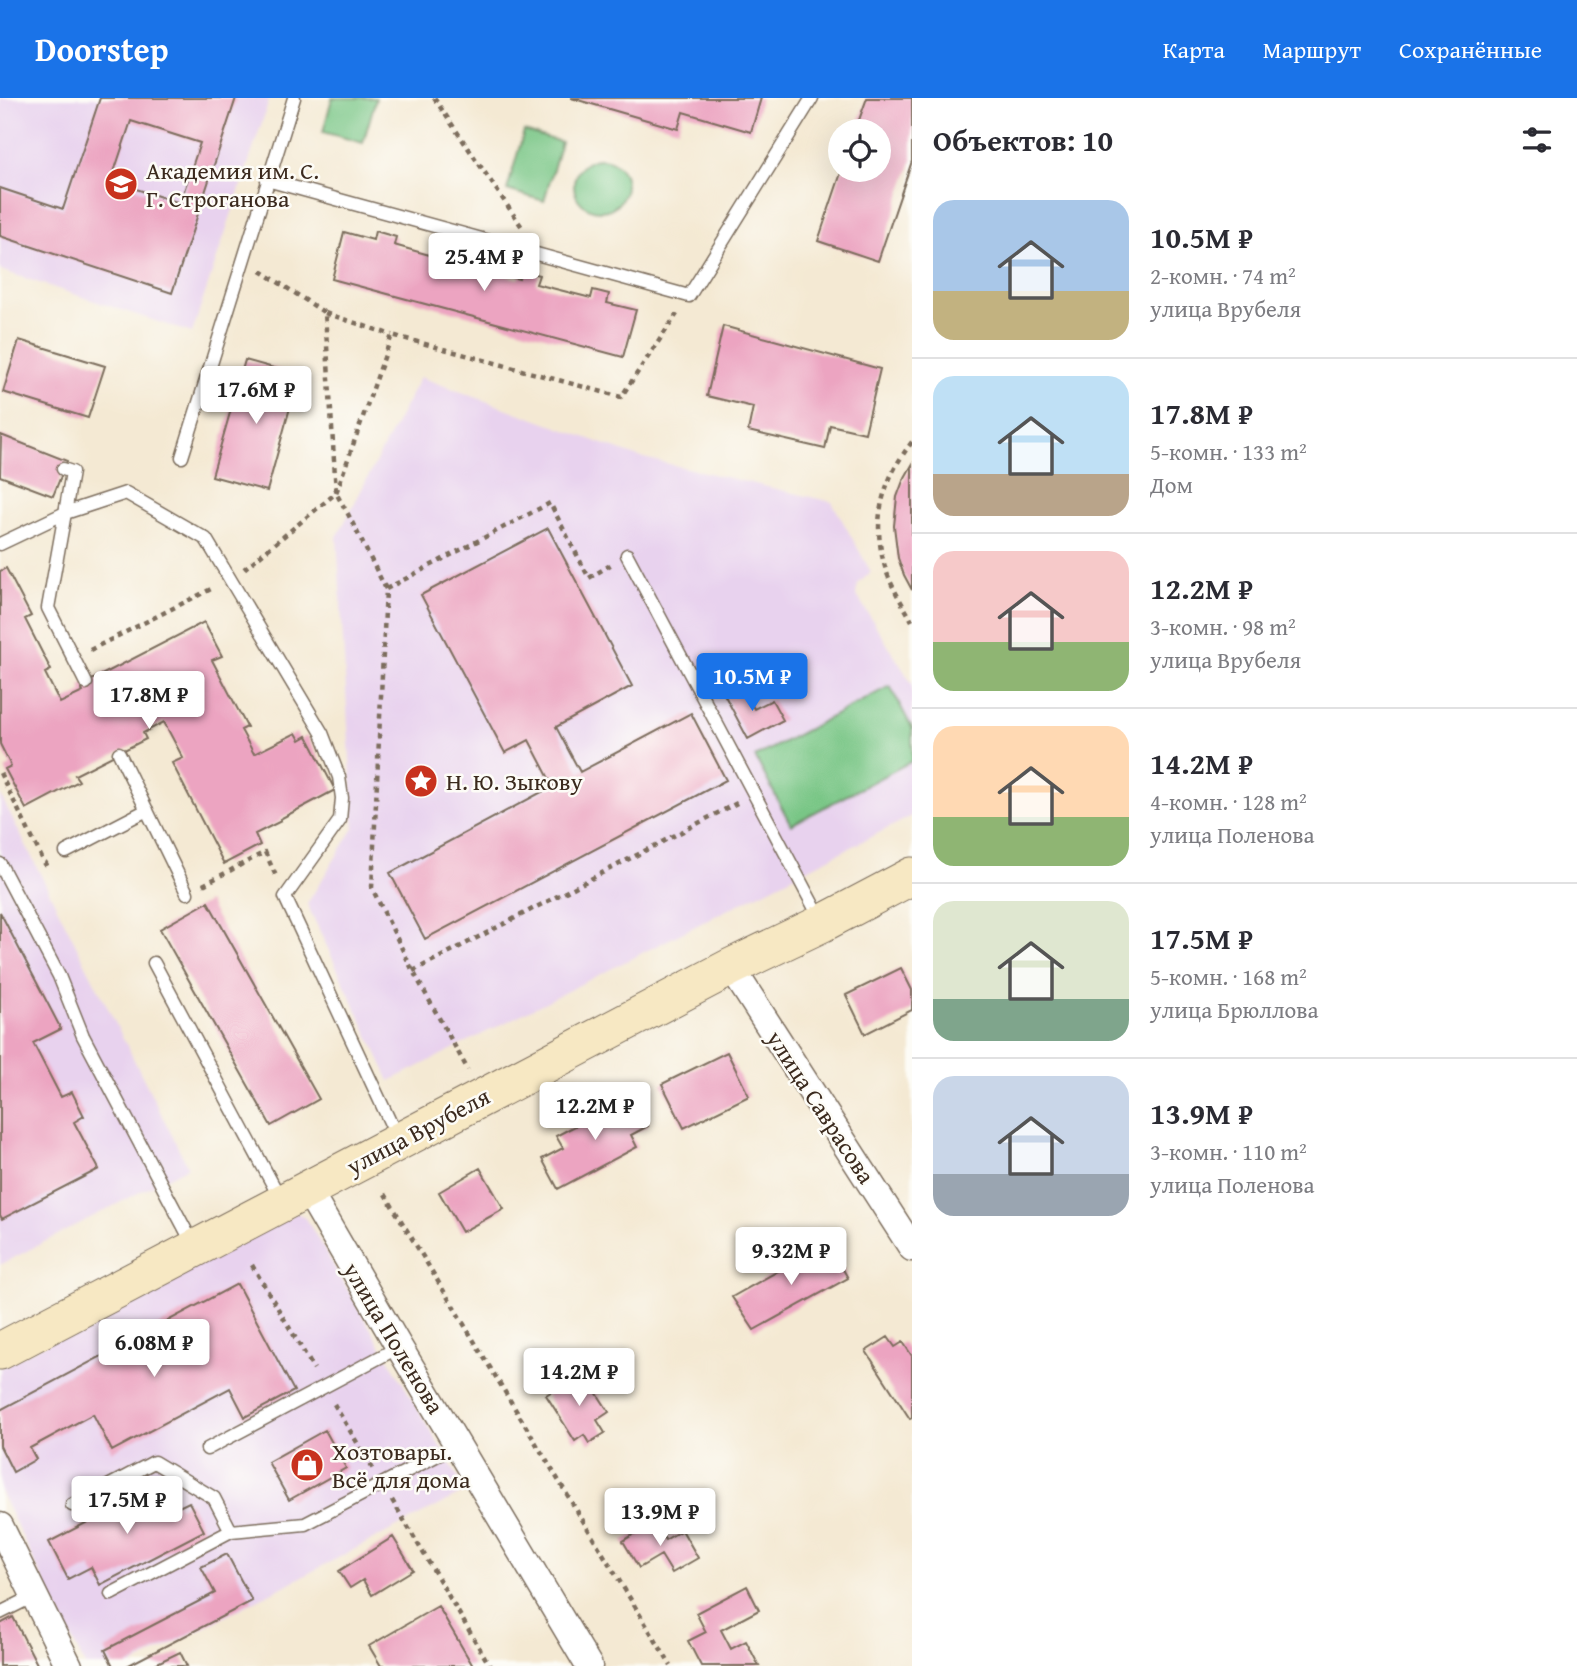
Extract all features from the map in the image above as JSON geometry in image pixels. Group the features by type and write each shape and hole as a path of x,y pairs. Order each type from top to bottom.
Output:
{"street":[{"name":"улица Врубеля","path":"0,1351 731,967 912,876"},
{"name":"улица Саврасова","path":"731,967 912,1248"},
{"name":"улица Поленова","path":"295,1196 399,1347 589,1666"},
{"path":"0,1527 69,1666"}],"lane":[{"path":"182,457 294,98"},
{"path":"267,180 689,296 811,98"},
{"path":"64,469 72,472 48,608 86,683"},
{"path":"0,544 65,513 126,493 206,539 322,733 339,777 342,798 340,820 285,897 399,1141"},
{"path":"627,555 822,923"},
{"path":"118,752 187,893"},
{"path":"66,852 147,810"},
{"path":"0,864 59,976 83,1036 196,1249"},
{"path":"154,963 295,1196"},
{"path":"207,1449 399,1347"},
{"path":"111,1594 232,1531 305,1524 457,1445"},
{"path":"72,1505 154,1462 214,1498 232,1531"},
{"path":"0,1613 34,1596"}],"path":[{"path":"434,98 524,230 519,249"},
{"path":"243,259 325,313 392,335 621,397 689,296"},
{"path":"325,313 336,493 386,589 372,888 413,971 470,1074"},
{"path":"74,659 230,580 336,493 392,335"},
{"path":"912,442 890,475 883,493 879,526 887,573 912,621"},
{"path":"386,589 550,503 589,578 627,555"},
{"path":"0,773 45,864 66,852"},
{"path":"413,971 754,794"},
{"path":"187,893 265,852"},
{"path":"385,1194 671,1666"}],"shaded area":[{"name":"Академия им. С. Г. Строганова","path":"0,98 270,98 192,333 0,270"},
{"path":"420,377 639,457 832,502 871,572 858,584 856,594 912,684 912,816 390,1081 307,904 354,828 337,537"},
{"path":"0,794 188,1167 0,1265"},
{"path":"296,1213 308,1222 466,1491 131,1666 85,1666 0,1491 0,1368"}],"green space":[{"path":"332,98 376,98 363,143 323,132"},
{"path":"524,131 561,142 544,201 507,190"},
{"path":"600,159 610,161 618,167 624,175 624,195 618,203 610,209 600,211 590,209 582,203 576,195 574,185 576,175 582,167 590,161"},
{"path":"890,686 912,728 912,761 791,825 755,757"}],"building":[{"path":"100,98 236,98 172,293 0,236 0,188 63,209","holes":["131,121 200,143 180,203 111,181"]},
{"path":"571,98 761,98 751,132 683,112 678,129"},
{"path":"867,98 912,98 912,161 878,261 818,241 838,182 891,182 891,119 859,119"},
{"path":"375,231 396,237 394,245 447,260 449,251 468,257 466,265 519,279 522,271 539,275 536,284 591,298 593,290 609,294 607,303 636,310 623,357 332,279 344,232 373,240"},
{"path":"723,326 880,369 865,433 830,425 825,449 748,431 753,407 707,396"},
{"path":"19,340 105,366 88,418 3,392"},
{"path":"245,360 299,375 267,491 212,476"},
{"path":"1,435 67,461 53,496 0,476"},
{"path":"912,465 912,590 898,558 894,526 897,497"},
{"path":"548,528 632,686 556,727 580,772 691,713 726,780 425,939 390,873 553,786 529,740 505,753 421,595"},
{"path":"6,568 31,616 25,619 51,670 45,673 60,703 83,692 80,686 204,622 222,656 212,660 247,727 241,730 254,754 296,733 300,740 307,736 335,790 255,834 260,845 224,864 172,763 183,758 164,722 143,733 146,739 75,775 79,781 26,809 5,769 11,766 0,744 0,571"},
{"path":"741,686 754,709 772,700 783,720 748,739 724,694"},
{"path":"208,902 319,1099 271,1126 160,929"},
{"path":"0,912 61,1029 33,1043 61,1097 72,1092 84,1116 74,1122 99,1169 2,1219 0,1215"},
{"path":"901,968 912,990 912,1010 865,1034 846,995"},
{"path":"727,1052 749,1096 684,1128 662,1084"},
{"path":"632,1096 648,1126 631,1135 637,1147 558,1189 542,1159 563,1148 556,1136"},
{"path":"480,1168 504,1209 462,1232 439,1192"},
{"path":"828,1243 848,1278 754,1330 732,1297"},
{"path":"237,1284 294,1391 245,1417 230,1388 112,1451 93,1414 30,1448 36,1459 13,1472 0,1446 0,1410"},
{"path":"888,1337 895,1347 903,1342 912,1356 910,1419 866,1351"},
{"path":"583,1372 609,1412 597,1420 605,1433 589,1443 584,1435 575,1441 546,1395"},
{"name":"Хозтовары. Всё для дома","path":"325,1430 346,1468 289,1500 268,1462"},
{"path":"165,1482 179,1507 189,1502 204,1531 100,1585 91,1567 68,1579 49,1542"},
{"path":"654,1522 665,1540 682,1530 698,1558 672,1573 661,1555 639,1568 623,1541"},
{"path":"393,1537 413,1570 372,1595 363,1580 350,1588 339,1571"},
{"path":"227,1554 252,1601 127,1666 113,1666 105,1650 215,1593 201,1567"},
{"path":"747,1586 759,1610 721,1630 731,1649 746,1641 759,1666 701,1666 688,1641 706,1632 696,1613"},
{"path":"438,1606 473,1666 381,1666 369,1646"},
{"path":"13,1617 38,1666 0,1666 0,1624"},
{"path":"180,1652 187,1666 151,1666"}],"place":[{"name":"Академия им. С. Г. Строганова","path":"121,184"},
{"name":"Н. Ю. Зыкову","path":"421,781"},
{"name":"Хозтовары. Всё для дома","path":"307,1465"}]}
